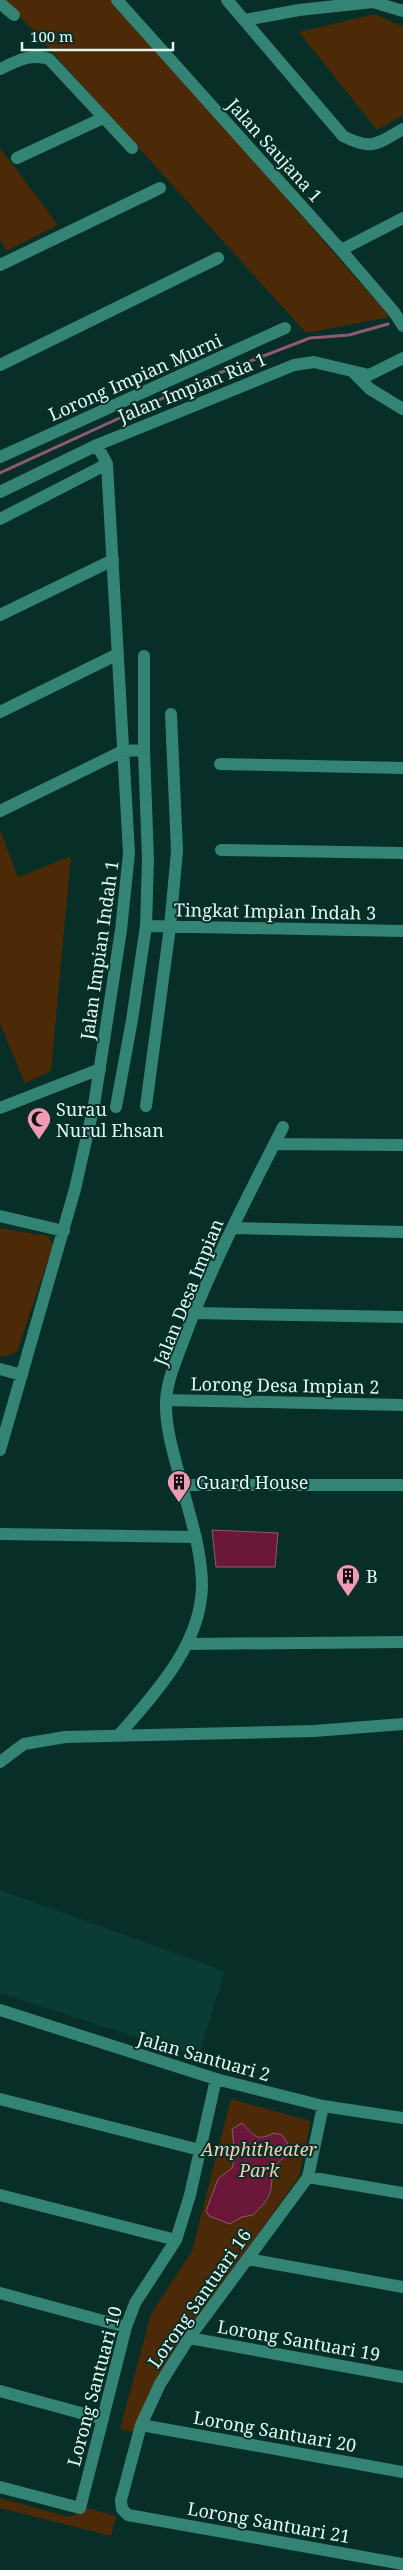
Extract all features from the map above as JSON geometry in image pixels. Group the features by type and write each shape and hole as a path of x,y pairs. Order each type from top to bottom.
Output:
{"street":[{"name":"Jalan Saujana 1","path":"117,0 341,250 399,310 403,326"},
{"path":"228,0 343,136 361,145 378,143 403,129"},
{"path":"245,20 299,10 373,2 403,10"},
{"path":"0,3 14,16"},
{"path":"0,70 23,58 38,56 49,59 132,148"},
{"path":"17,158 103,118"},
{"path":"0,264 160,188"},
{"path":"341,250 403,218"},
{"path":"0,365 218,258"},
{"name":"Lorong Impian Murni","path":"0,457 284,328"},
{"name":"Jalan Impian Ria 1","path":"0,492 97,445 294,365 314,362 369,375 403,358"},
{"path":"353,372 370,389 403,408"},
{"name":"Jalan Impian Indah 1","path":"0,1450 64,1231 94,1105 122,930 129,853 124,751 107,464 97,445"},
{"path":"0,519 107,464"},
{"path":"0,615 112,560"},
{"path":"0,712 118,654"},
{"name":"Jalan Impian Indah 1","path":"116,1107 132,1020 146,926 148,859 144,750 144,656"},
{"path":"146,1106 170,927 177,851 171,714"},
{"path":"0,811 124,751 144,750"},
{"path":"220,764 403,768"},
{"path":"221,850 403,853"},
{"name":"Tingkat Impian Indah 3","path":"146,926 403,931"},
{"path":"0,1108 100,1069"},
{"name":"Jalan Desa Impian","path":"188,1644 202,1587 196,1537 172,1448 166,1400 172,1374 194,1313 232,1228 283,1127"},
{"path":"274,1144 403,1145"},
{"path":"0,1216 64,1231"},
{"path":"232,1228 403,1232"},
{"path":"194,1313 403,1317"},
{"path":"0,1369 22,1375"},
{"name":"Lorong Desa Impian 2","path":"166,1400 403,1405"},
{"path":"182,1485 403,1485"},
{"path":"0,1534 196,1537"},
{"path":"119,1735 152,1697 188,1644 403,1642"},
{"path":"0,1762 24,1744 65,1738 119,1735 178,1736 304,1732 403,1724"},
{"name":"Jalan Santuari 2","path":"0,2010 216,2080 323,2106 403,2118"},
{"name":"Lorong Santuari 10","path":"0,2487 80,2508 126,2327 134,2303 176,2240 190,2195 216,2080"},
{"path":"0,2098 200,2150"},
{"name":"Lorong Santuari 16","path":"128,2515 122,2509 121,2500 141,2425 160,2384 189,2338 308,2177 323,2106"},
{"path":"308,2177 403,2192"},
{"path":"0,2195 176,2240"},
{"path":"248,2259 403,2287"},
{"path":"0,2293 126,2327"},
{"name":"Lorong Santuari 19","path":"189,2338 403,2377"},
{"path":"0,2391 104,2419"},
{"name":"Lorong Santuari 20","path":"141,2425 403,2472"},
{"name":"Lorong Santuari 21","path":"128,2515 403,2564"}],"shaded area":[{"path":"212,1530 278,1533 275,1567 216,1567"},
{"path":"0,1890 225,1971 198,2057 0,1993"},
{"path":"242,2123 256,2136 263,2137 274,2133 282,2135 288,2144 286,2156 273,2168 270,2193 261,2207 253,2215 242,2217 230,2224 209,2216 206,2211 218,2179 232,2168 235,2157 232,2129"}],"green space":[{"path":"5,0 113,0 390,317 306,333"},
{"path":"375,14 403,27 403,115 377,130 299,32"},
{"path":"0,148 58,225 6,251 0,240"},
{"path":"0,830 18,877 71,856 51,1071 25,1083 0,1024"},
{"path":"0,1228 48,1236 53,1245 17,1352 4,1357 0,1356"},
{"name":"Amphitheater Park","path":"231,2099 311,2121 299,2177 177,2347 134,2432 120,2429 151,2314 192,2251"},
{"path":"0,2498 70,2517 87,2508 116,2516 111,2536 0,2508"}],"waterway":[{"path":"0,473 209,377 310,338 349,335 388,324"}],"place":[{"name":"Surau Nurul Ehsan","path":"39,1140"},
{"name":"Guard House","path":"179,1503"},
{"name":"B","path":"348,1597"}]}
